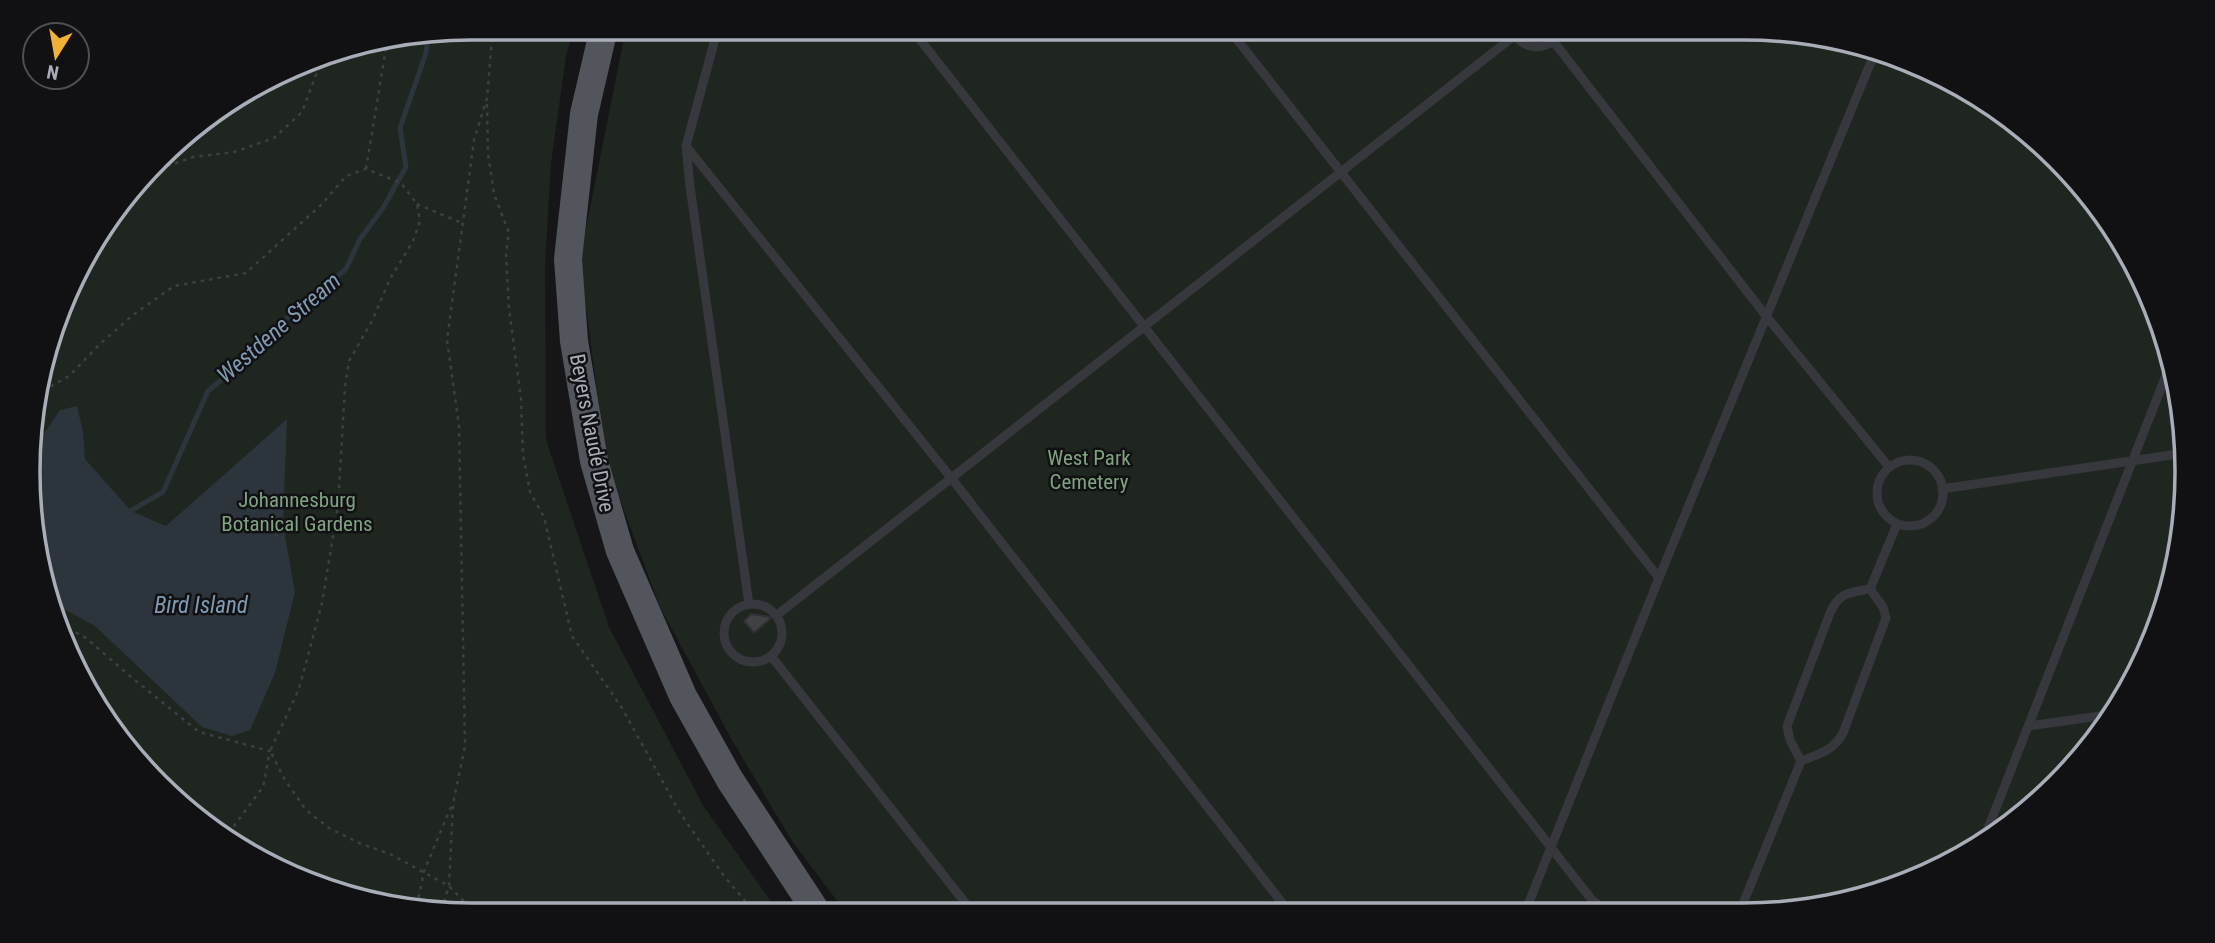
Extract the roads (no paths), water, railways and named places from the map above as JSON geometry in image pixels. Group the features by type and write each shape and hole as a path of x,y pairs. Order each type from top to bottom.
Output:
{"main road":[{"name":"Beyers Naudé Drive","path":"584,40 563,140 554,235 556,319 579,465 615,579 658,680 703,764 790,903"},
{"name":"Beyers Naudé Drive","path":"601,40 584,114 568,258 574,341 594,461 620,551 683,696 730,780 811,903"}],"lane":[{"path":"715,40 686,146 750,604"},
{"path":"920,40 1596,903"},
{"path":"1237,40 1659,578"},
{"path":"777,615 1144,328 1502,40"},
{"path":"1521,40 1533,47 1554,42 1766,316 1889,467"},
{"path":"1529,903 1870,60"},
{"path":"686,146 952,480 1282,903"},
{"path":"1989,826 2165,381"},
{"path":"1942,489 2174,454"},
{"path":"1905,460 1922,463 1936,473 1942,489 1940,506 1930,519 1914,526 1897,524 1883,513 1877,497 1879,480 1889,467 1905,460"},
{"path":"1870,589 1897,524"},
{"path":"1801,761 1790,740 1787,726 1835,600 1846,594 1870,589"},
{"path":"1743,903 1801,761 1826,752 1836,745 1843,733 1885,618 1883,607 1870,589"},
{"path":"750,604 765,606 777,615 783,629 783,637 777,651 757,662 742,660 730,651 724,629 735,610 750,604"},
{"path":"771,656 965,903"},
{"path":"2029,726 2098,716"}],"water":[{"name":"Bird Island","path":"77,406 85,459 131,511 166,526 287,419 283,525 295,592 275,673 250,730 232,736 202,727 95,626 63,610 44,528 40,472 42,437 60,410"}],"waterway":[{"name":"Westdene Stream","path":"127,513 163,492 208,391 254,353 290,315 346,269 360,239 383,208 406,167 400,128 427,43"}],"park label":[{"name":"West Park Cemetery","path":"1089,470"},
{"name":"Johannesburg Botanical Gardens","path":"297,512"}]}
